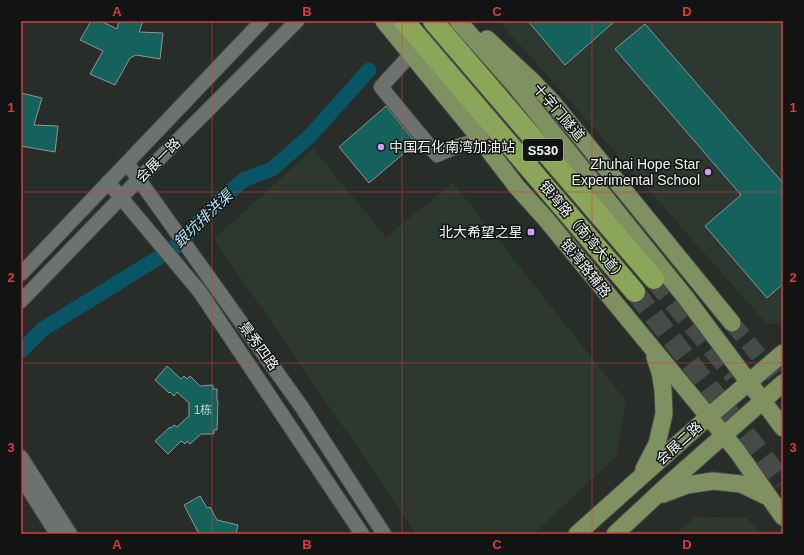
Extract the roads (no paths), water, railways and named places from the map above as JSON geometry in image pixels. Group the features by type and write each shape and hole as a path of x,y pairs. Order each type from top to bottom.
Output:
{"highway":[{"name":"银湾路（南湾大道）","path":"404,21 635,292"},
{"name":"银湾路（南湾大道）","path":"433,21 654,279"}],"main road":[{"name":"银湾路辅路","path":"384,21 517,187 545,218 737,451 783,517"},
{"path":"458,21 513,83 686,298 780,423"},
{"name":"十字门隧道","path":"468,21 531,80 553,103 732,323"},
{"path":"638,479 657,444 664,414 663,390 660,372 652,349"},
{"name":"会展二路","path":"577,534 748,381 783,353"},
{"name":"会展二路","path":"615,534 783,383"},
{"path":"655,497 687,485 713,481 741,484 769,497"}],"street":[{"name":"会展一路","path":"21,274 262,21"},
{"name":"会展一路","path":"21,302 139,179 297,21"},
{"path":"411,54 381,87 437,155 480,139"},
{"name":"景秀四路","path":"127,163 301,406 384,534"},
{"name":"景秀四路","path":"108,182 200,292 362,534"},
{"path":"21,457 70,534"},
{"path":"21,477 57,534"}],"waterway":[{"name":"銀坑排洪渠","path":"21,351 43,329 174,248 222,198 245,179 272,169 310,136 369,70"}],"tunnel":[{"path":"654,279 734,375"},
{"path":"635,292 783,482"},
{"path":"732,323 783,385"}],"place":[{"name":"中国石化南湾加油站","path":"381,147"},
{"name":"Zhuhai Hope Star Experimental School","path":"708,172"},
{"name":"北大希望之星","path":"531,232"}]}
